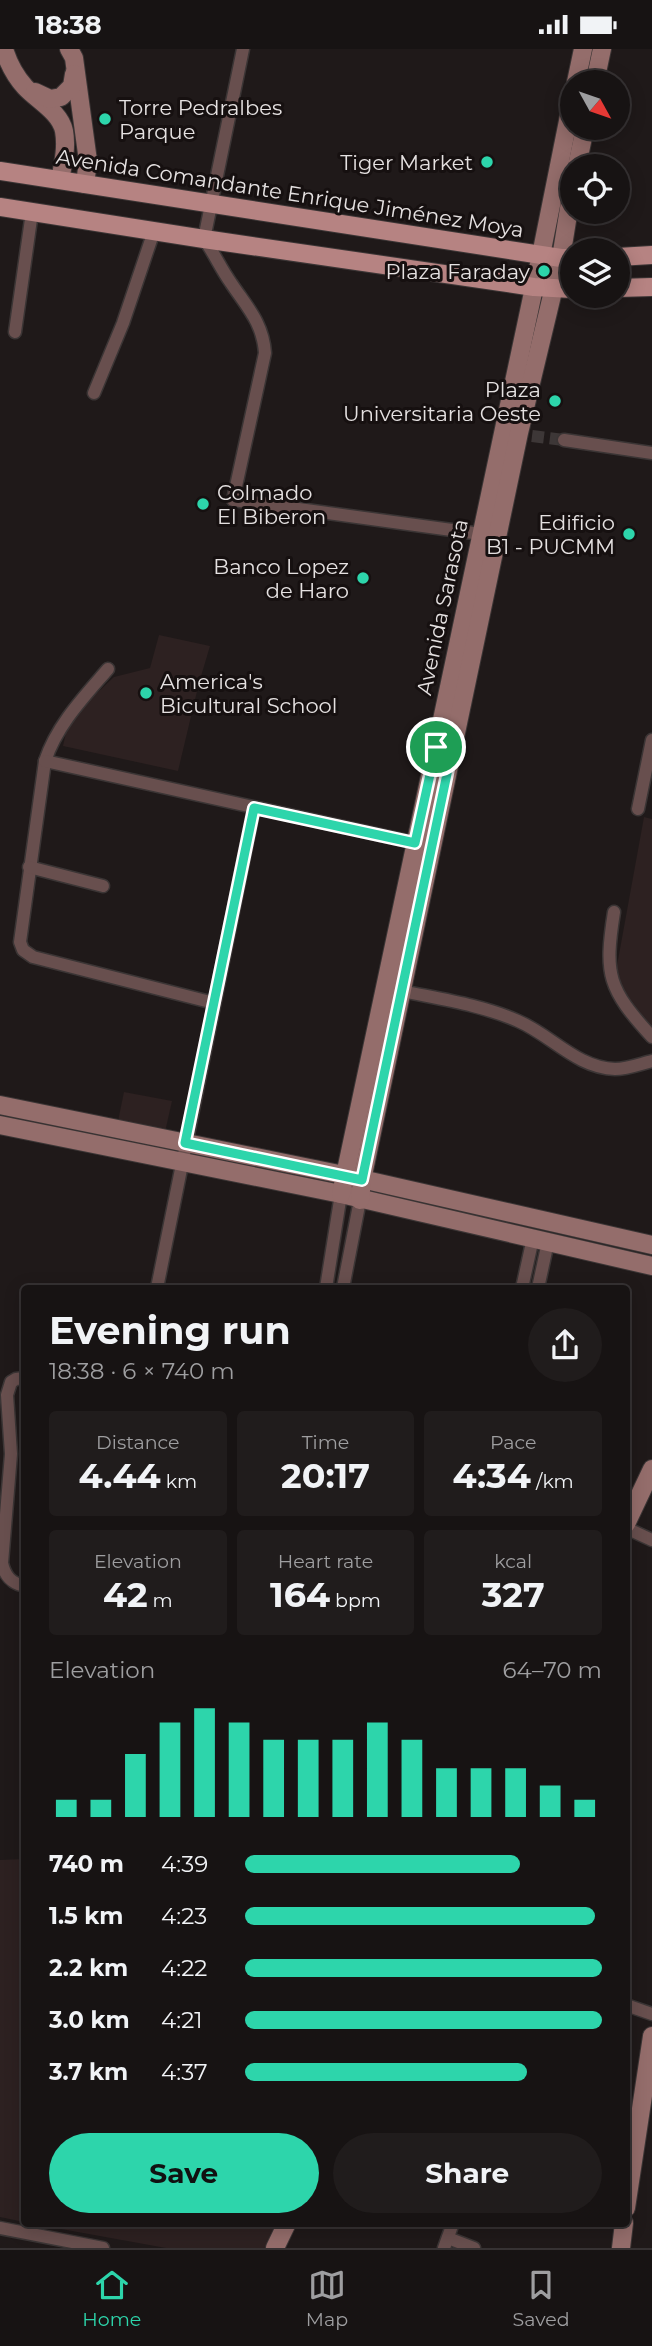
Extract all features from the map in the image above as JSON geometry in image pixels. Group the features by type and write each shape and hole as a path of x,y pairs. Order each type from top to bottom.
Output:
{"main road":[{"path":"4,49 23,85 54,113 64,129 65,149 60,180"},
{"path":"579,70 583,49"},
{"path":"598,70 602,49"},
{"path":"23,85 50,99 65,95 73,79 72,53"},
{"path":"72,53 88,161 85,184"},
{"name":"Avenida Sarasota","path":"444,748 526,434 543,288 541,255 564,140"},
{"name":"Avenida Comandante Enrique Jiménez Moya","path":"0,171 560,257"},
{"path":"0,207 204,239 560,289"},
{"path":"630,256 652,255"},
{"name":"Avenida Sarasota","path":"360,1200 353,1177 444,748 481,534 543,288 560,267"},
{"path":"630,288 652,287"},
{"name":"Avenida Sarasota","path":"341,1194 353,1177 402,991 423,845"},
{"path":"0,1105 353,1177 652,1245"},
{"path":"0,1125 341,1194 652,1266"},
{"path":"541,1240 544,1221"},
{"path":"630,1517 652,1469"},
{"path":"630,2182 652,2036"},
{"path":"275,2248 285,2227"},
{"path":"621,2248 624,2227"}],"street":[{"path":"243,49 204,239 231,284 246,302 264,338 264,353 233,500 481,534"},
{"path":"15,332 32,212"},
{"path":"94,393 123,323 154,231"},
{"path":"564,440 652,453"},
{"path":"108,669 75,707 51,743 45,761 19,935 23,950 33,957 215,1003"},
{"path":"638,809 652,740"},
{"path":"45,761 423,845"},
{"path":"158,1285 254,808"},
{"path":"29,867 103,886"},
{"path":"614,912 608,959 614,985 629,1011 652,1037"},
{"path":"402,991 510,1018 592,1064 614,1069 652,1061"},
{"name":"Avenida Sarasota","path":"326,1285 341,1194"},
{"name":"Avenida Sarasota","path":"344,1285 360,1200"},
{"path":"523,1285 541,1240"},
{"path":"538,1285 541,1240"},
{"path":"21,1378 16,1378 11,1383 6,1395 11,1454 2,1563 8,1577 21,1585"},
{"path":"630,1528 652,1540"},
{"path":"630,2006 652,2014"},
{"path":"0,2228 103,2248"},
{"path":"446,2243 474,2248"}],"shaded area":[{"name":"America's Bicultural School","path":"159,635 210,646 178,771 63,746 67,728 85,704 114,677 150,668"},
{"path":"644,817 652,819 652,1027 641,1019 621,993 616,971"},
{"path":"124,1092 172,1101 165,1132 118,1121"},
{"path":"21,1859 21,2221 0,2217 0,1860"},
{"path":"50,2227 277,2227 267,2248 166,2248"}],"tunnel":[{"path":"532,436 564,440"}],"place":[{"name":"Torre Pedralbes Parque","path":"105,119"},
{"name":"Tiger Market","path":"487,162"},
{"name":"Plaza Faraday","path":"544,271"},
{"name":"Plaza Universitaria Oeste","path":"555,401"},
{"name":"Colmado El Biberon","path":"203,504"},
{"name":"Edificio B1 - PUCMM","path":"629,534"},
{"name":"Banco Lopez de Haro","path":"363,578"},
{"name":"America's Bicultural School","path":"146,693"}],"route":[{"path":"436,747 452,750 362,1180 185,1143 254,808 415,843 436,747"}]}
